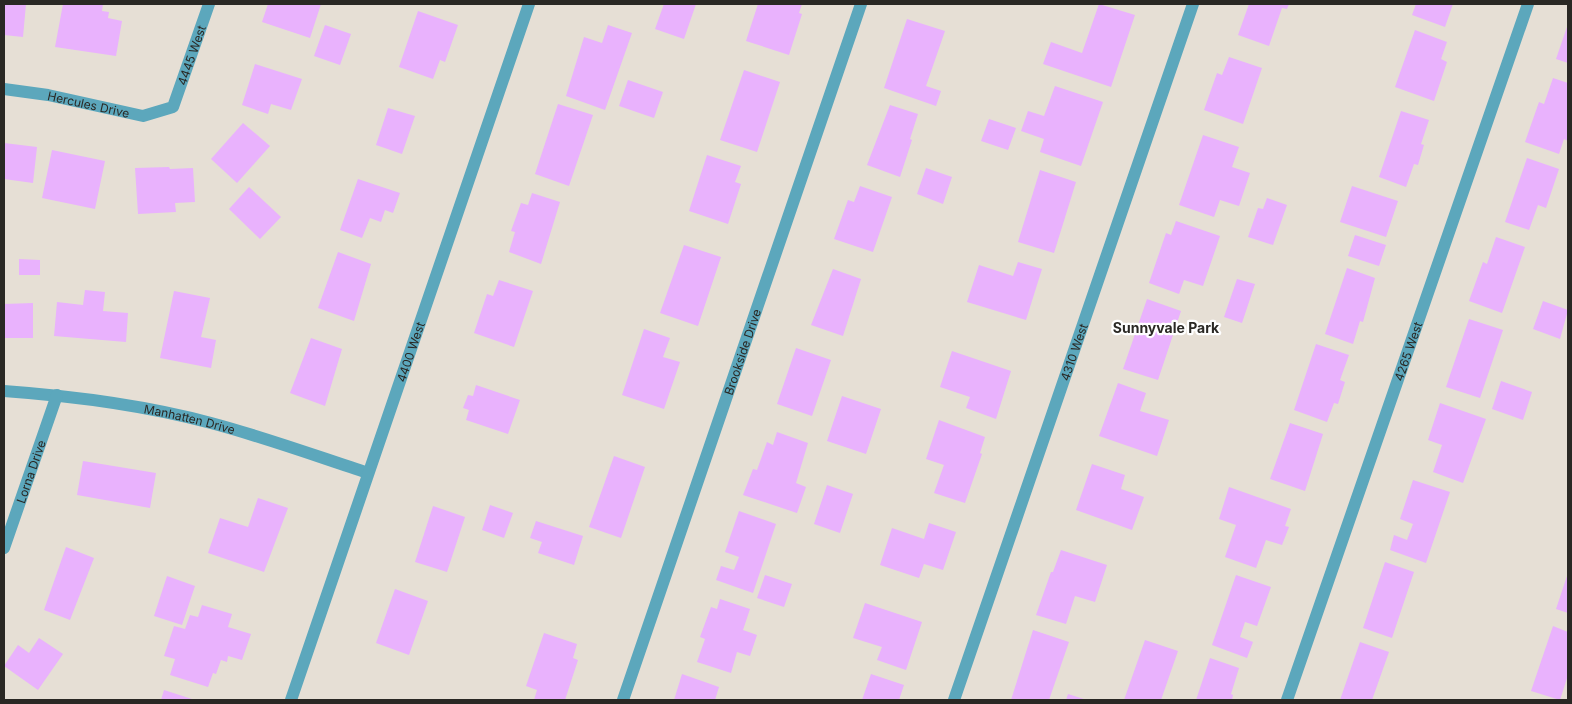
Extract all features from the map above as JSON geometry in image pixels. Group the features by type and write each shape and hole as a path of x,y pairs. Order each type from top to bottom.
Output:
{"street":[{"name":"4445 West","path":"174,108 209,4"},
{"name":"4400 West","path":"291,700 528,4"},
{"name":"Brookside Drive","path":"623,700 861,4"},
{"name":"4310 West","path":"954,700 1193,4"},
{"name":"4265 West","path":"1287,700 1528,4"},
{"name":"Hercules Drive","path":"4,89 48,95 143,116 174,108"},
{"name":"Manhatten Drive","path":"4,391 57,395 128,405 211,423 368,474"},
{"name":"Lorna Drive","path":"4,548 57,395"}],"building":[{"path":"4,4 26,4 23,37 4,35"},
{"path":"63,4 103,4 102,11 109,12 108,18 122,21 116,56 55,47"},
{"path":"268,4 321,4 310,38 262,22"},
{"path":"664,4 696,4 684,39 655,29"},
{"path":"758,4 802,4 799,13 802,14 789,55 746,41"},
{"path":"1099,4 1135,15 1111,87 1043,64 1051,42 1082,53"},
{"path":"1249,4 1289,4 1287,9 1282,8 1269,46 1238,35"},
{"path":"1416,4 1453,4 1445,27 1412,15"},
{"path":"418,11 458,25 445,62 440,60 433,79 399,67"},
{"path":"907,19 945,31 926,86 941,91 936,106 884,88"},
{"path":"1568,24 1568,63 1556,59"},
{"path":"325,25 351,34 340,65 314,56"},
{"path":"608,25 632,33 605,110 566,96 584,37 602,43"},
{"path":"1415,30 1447,42 1441,59 1447,62 1434,101 1395,87"},
{"path":"1229,57 1262,68 1243,124 1204,110 1217,73 1222,75"},
{"path":"255,64 302,79 291,110 271,104 268,114 242,105"},
{"path":"744,70 780,82 757,152 720,140"},
{"path":"1553,78 1568,83 1568,141 1564,139 1559,154 1525,142 1539,102 1544,104"},
{"path":"628,80 663,92 654,118 619,106"},
{"path":"1055,86 1103,102 1081,166 1040,152 1044,139 1021,131 1028,111 1044,116"},
{"path":"558,104 593,115 569,186 535,174"},
{"path":"890,105 918,114 900,177 867,165"},
{"path":"388,108 415,116 402,154 376,145"},
{"path":"1401,111 1429,120 1421,144 1424,145 1418,165 1414,164 1406,187 1379,177"},
{"path":"989,119 1016,128 1008,150 981,141"},
{"path":"243,123 270,146 237,183 211,159"},
{"path":"1203,135 1239,147 1232,167 1250,173 1239,206 1220,200 1214,217 1179,205"},
{"path":"4,143 37,147 33,183 4,179"},
{"path":"52,150 105,161 95,209 42,198"},
{"path":"707,155 741,166 735,182 741,184 728,224 689,211"},
{"path":"1527,158 1559,169 1546,208 1538,205 1529,230 1505,222"},
{"path":"169,167 170,169 193,168 195,202 175,203 176,212 138,214 135,168"},
{"path":"926,168 952,177 943,204 917,194"},
{"path":"1040,170 1076,182 1054,253 1018,242"},
{"path":"358,179 400,193 393,213 385,210 381,222 370,218 362,238 340,230"},
{"path":"860,186 892,197 873,252 834,239 848,200 854,202"},
{"path":"1352,186 1398,201 1386,237 1340,222"},
{"path":"249,187 281,217 260,239 229,209"},
{"path":"532,193 560,202 541,264 509,252 515,232 511,231 521,203 528,205"},
{"path":"1267,198 1287,205 1273,245 1248,237 1258,208 1263,209"},
{"path":"1176,221 1220,236 1203,286 1184,280 1179,294 1149,283 1166,233 1171,235"},
{"path":"1355,235 1386,245 1379,266 1348,256"},
{"path":"1496,237 1525,247 1502,313 1469,301 1483,262 1487,264"},
{"path":"684,245 721,257 698,326 660,313"},
{"path":"338,252 371,264 354,321 318,308"},
{"path":"19,259 40,260 40,275 19,275"},
{"path":"1018,262 1042,269 1026,320 967,302 979,265 1013,276"},
{"path":"1347,268 1375,278 1363,322 1360,321 1353,344 1325,334"},
{"path":"833,269 861,279 843,336 811,325"},
{"path":"1237,279 1255,284 1242,323 1224,317"},
{"path":"499,280 533,291 514,347 474,333 487,294 493,296"},
{"path":"85,290 105,292 103,311 128,313 126,342 54,336 57,302 83,305"},
{"path":"174,291 210,298 201,337 216,340 211,368 160,358"},
{"path":"1147,299 1181,311 1158,380 1123,369"},
{"path":"1543,301 1568,310 1560,339 1533,329"},
{"path":"33,303 33,338 4,338 4,304"},
{"path":"1469,319 1503,330 1480,398 1446,387"},
{"path":"644,329 670,338 663,357 680,362 664,409 622,395"},
{"path":"311,338 342,349 325,406 290,393"},
{"path":"1316,344 1349,355 1340,380 1345,382 1338,404 1334,403 1327,422 1294,410"},
{"path":"796,348 831,360 812,416 777,404"},
{"path":"952,351 1011,371 996,419 966,408 970,397 940,387"},
{"path":"1501,381 1532,392 1523,420 1492,409"},
{"path":"1118,383 1146,393 1140,411 1169,420 1157,456 1099,436"},
{"path":"476,385 520,400 508,434 466,420 469,410 463,408 468,395 473,396"},
{"path":"842,396 881,409 866,454 827,441"},
{"path":"1440,403 1486,419 1463,483 1433,472 1442,445 1428,440"},
{"path":"939,420 985,437 980,453 982,454 965,503 934,493 944,465 926,459"},
{"path":"1290,423 1323,434 1305,491 1270,479"},
{"path":"777,432 808,443 796,483 806,487 797,513 743,495 753,469 757,470 767,442 773,445"},
{"path":"614,456 645,467 621,538 589,527"},
{"path":"83,461 156,473 150,508 77,495"},
{"path":"1092,464 1125,475 1121,489 1144,497 1132,530 1076,510"},
{"path":"1413,480 1450,492 1426,563 1390,550 1394,535 1407,540 1413,524 1400,519"},
{"path":"827,485 853,494 840,533 814,524"},
{"path":"1229,487 1291,509 1285,526 1289,527 1282,545 1266,540 1256,568 1225,557 1236,525 1219,519"},
{"path":"258,498 288,508 264,572 208,553 220,518 248,527"},
{"path":"490,505 513,513 504,538 482,530"},
{"path":"433,506 465,517 447,572 415,562"},
{"path":"739,511 776,524 753,593 716,580 721,566 734,570 739,557 725,552"},
{"path":"536,521 583,536 574,565 538,553 542,542 530,538"},
{"path":"929,523 956,532 943,570 924,564 919,578 880,565 892,528 924,539"},
{"path":"66,547 94,558 70,620 44,610"},
{"path":"1061,550 1107,565 1095,602 1075,596 1066,624 1036,615"},
{"path":"1385,562 1414,572 1392,638 1363,628"},
{"path":"1568,573 1568,613 1556,609"},
{"path":"765,575 792,584 784,607 757,598"},
{"path":"1236,575 1271,587 1257,626 1245,622 1240,637 1253,642 1247,658 1212,645"},
{"path":"167,576 195,586 182,625 154,616"},
{"path":"395,589 428,601 409,655 376,643"},
{"path":"720,599 750,609 743,630 757,635 750,656 737,652 731,673 697,662 705,639 700,637 711,607 717,609"},
{"path":"865,603 922,622 906,670 877,660 882,647 853,638"},
{"path":"202,605 232,614 228,627 251,634 242,660 228,656 227,662 221,660 216,674 213,673 208,687 170,675 175,659 164,656 174,626 185,629 190,615 198,617"},
{"path":"1553,626 1568,632 1568,675 1560,700 1531,691"},
{"path":"1033,630 1069,642 1049,700 1011,700"},
{"path":"544,633 577,644 573,658 578,660 565,700 534,700 537,690 526,686"},
{"path":"39,638 63,654 38,690 4,666 18,645 29,653"},
{"path":"1145,640 1178,651 1161,700 1124,700"},
{"path":"1360,642 1389,652 1372,700 1340,700"},
{"path":"1210,658 1239,668 1231,694 1233,695 1232,700 1196,700"},
{"path":"682,674 719,687 715,700 674,700"},
{"path":"871,674 904,685 899,700 862,700"},
{"path":"164,690 195,700 161,700"},
{"path":"1068,694 1087,700 1066,700"}],"district":[{"name":"Sunnyvale Park","path":"1166,327"}]}
